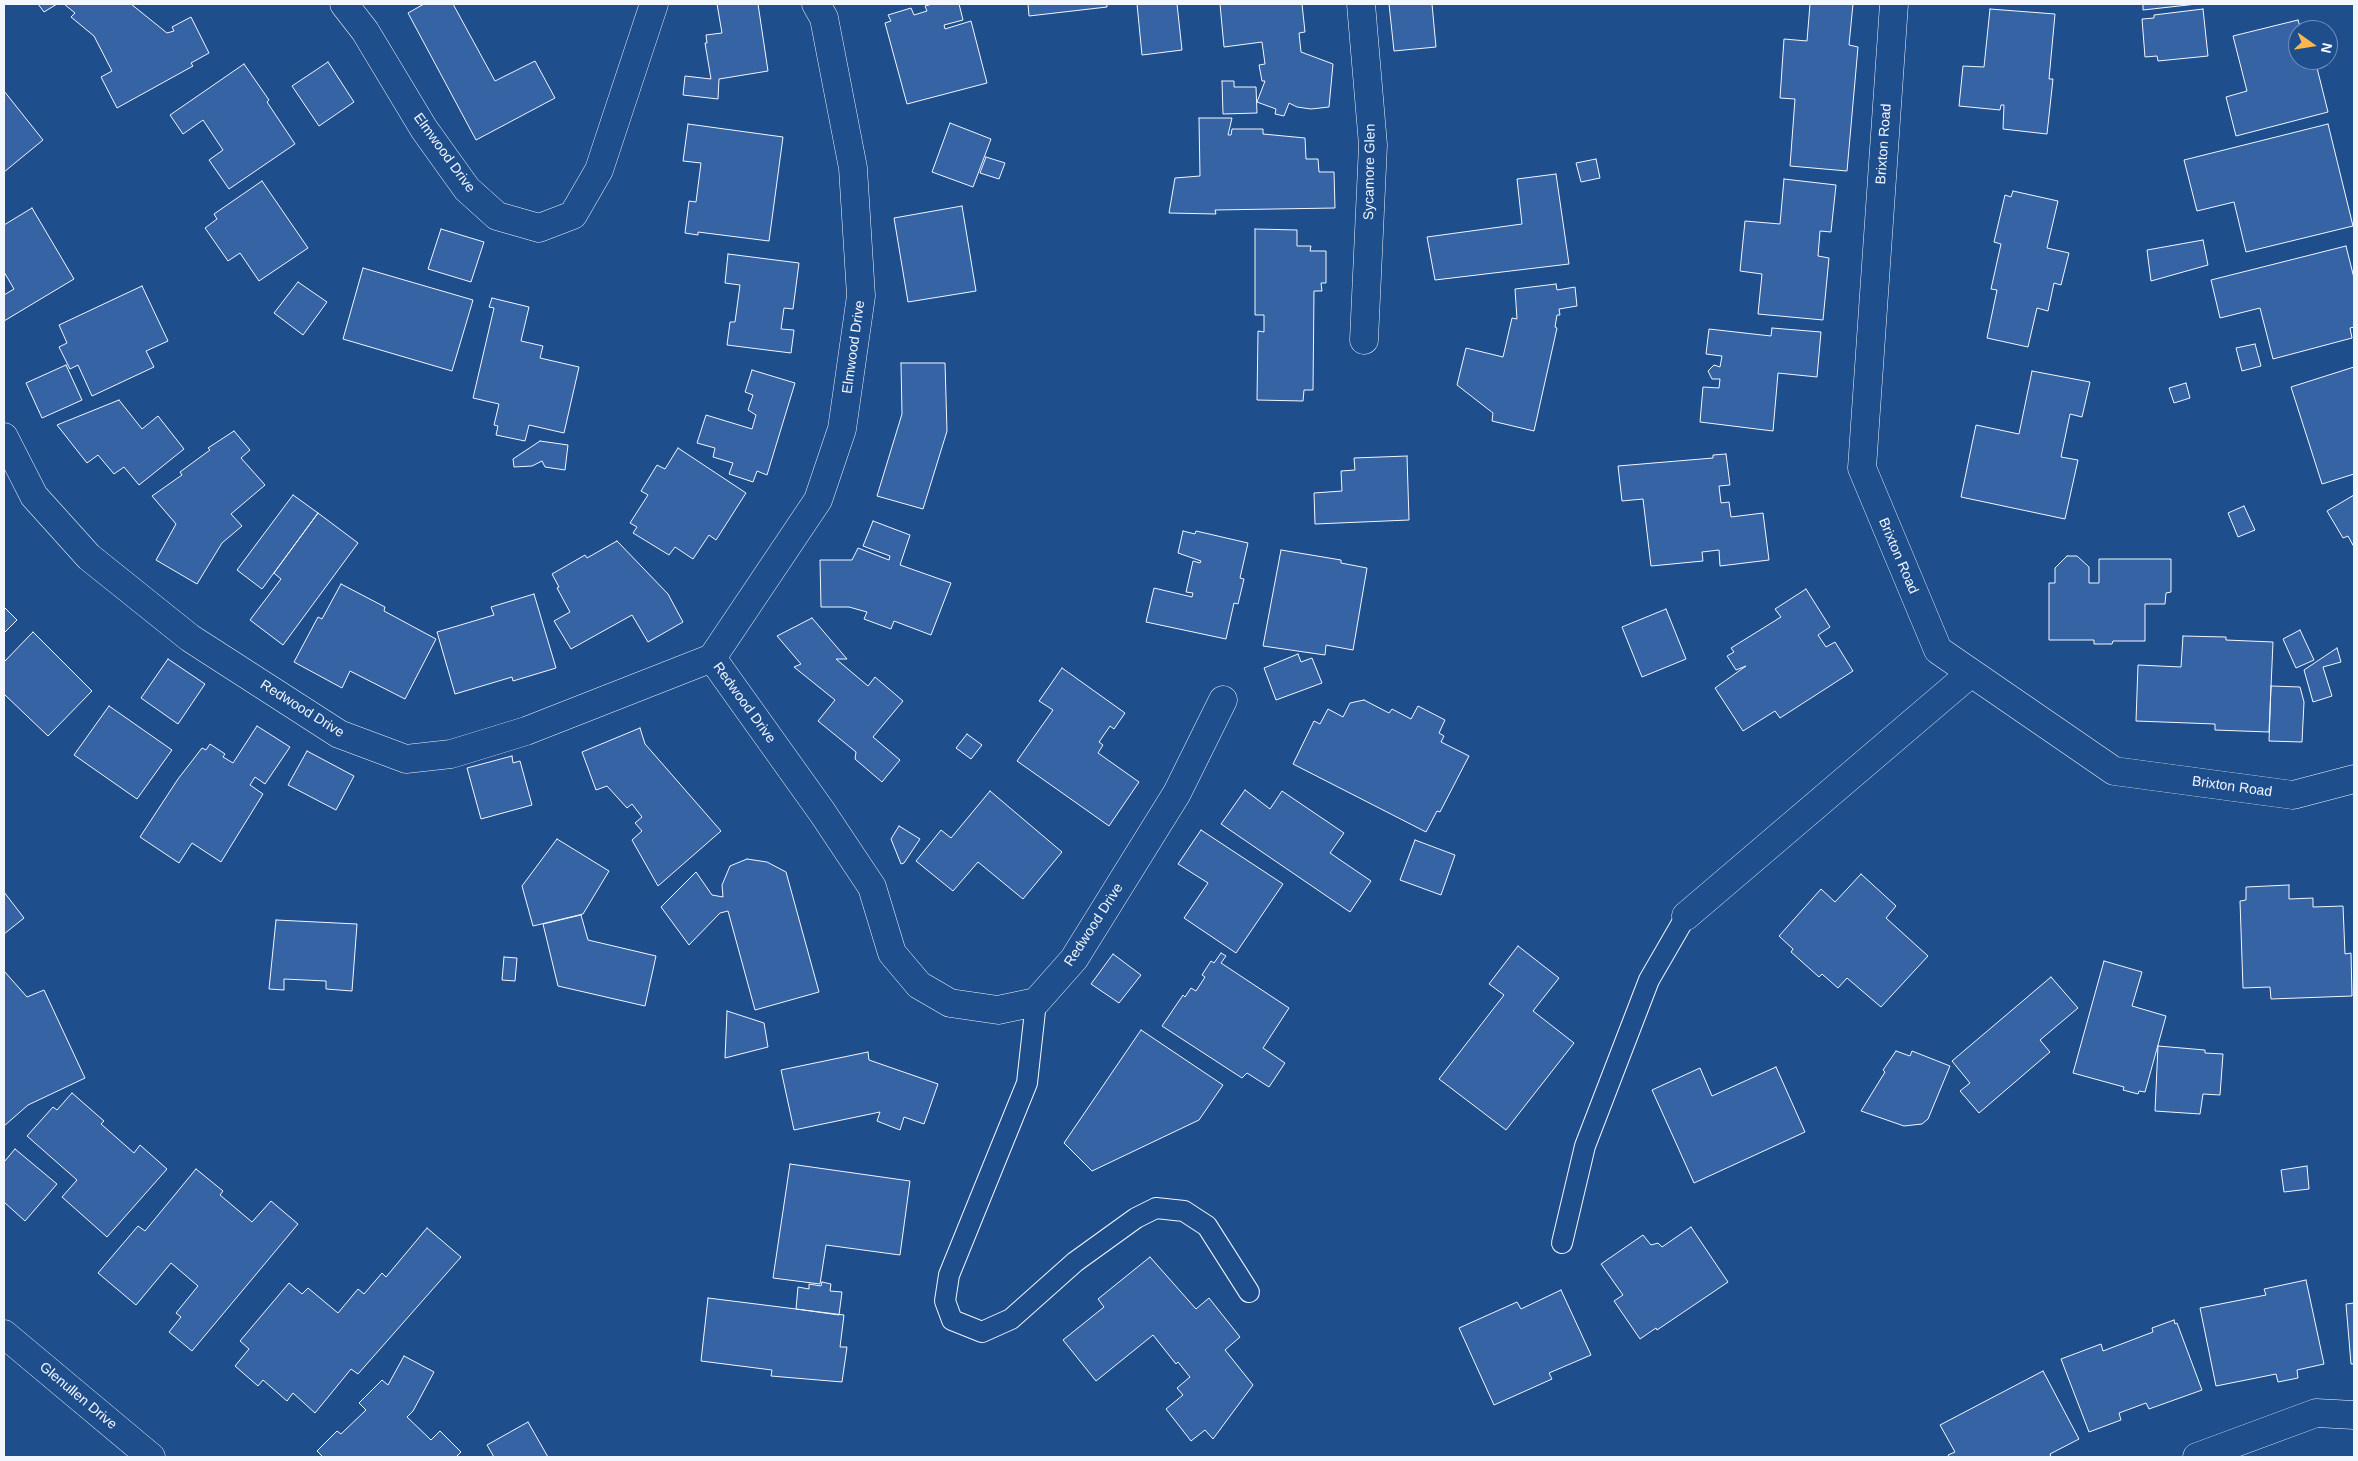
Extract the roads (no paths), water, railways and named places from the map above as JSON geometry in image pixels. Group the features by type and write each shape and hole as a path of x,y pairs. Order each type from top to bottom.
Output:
{"street":[{"name":"Elmwood Drive","path":"344,4 365,31 424,129 467,188 497,216 540,228 574,215 598,170 654,4"},
{"name":"Elmwood Drive","path":"712,658 818,500 842,429 861,296 853,168 824,18 816,4"},
{"name":"Sycamore Glen","path":"1361,4 1373,146 1364,340"},
{"name":"Brixton Road","path":"1894,4 1862,468 1938,650 2114,771 2293,795 2354,779"},
{"name":"Redwood Drive","path":"4,438 34,496 89,558 190,638 339,734 406,759 451,754 526,731 712,658 822,812 872,887 892,953 919,985 950,1003 998,1010 1036,1002 1074,959 1177,793 1223,700"},
{"path":"1686,916 1972,674"},
{"name":"Glenullen Drive","path":"4,1334 151,1457"},
{"path":"2197,1457 2316,1413 2354,1415"}],"lane":[{"path":"1562,1243 1585,1146 1649,980 1686,916"},
{"path":"1036,1002 1027,1084 949,1275 945,1302 952,1320 982,1332 1011,1319 1075,1262 1136,1218 1156,1208 1184,1211 1207,1226 1249,1292"}]}
